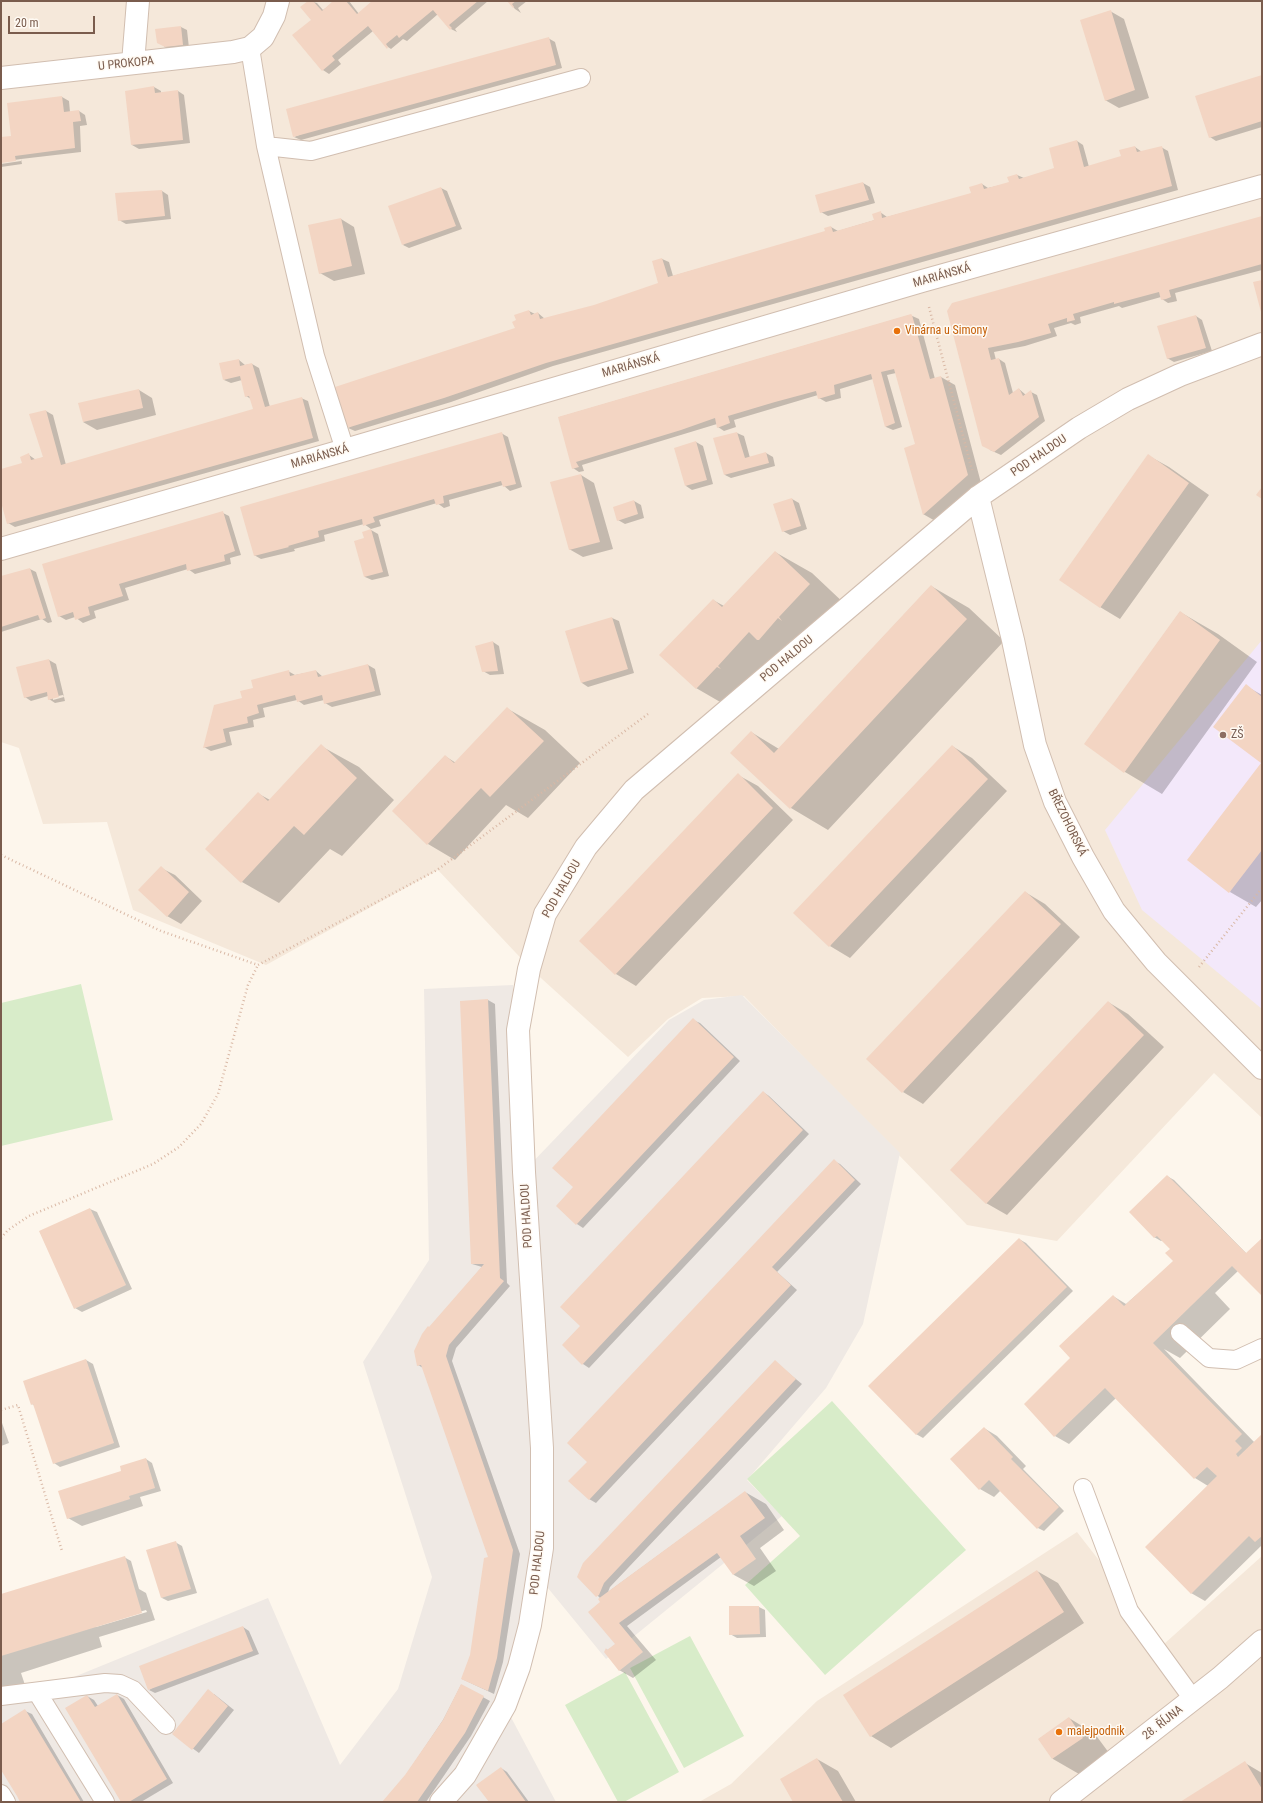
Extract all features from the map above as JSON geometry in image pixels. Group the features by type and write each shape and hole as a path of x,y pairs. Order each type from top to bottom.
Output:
{"street":[{"path":"133,63 138,1"},
{"path":"250,48 263,37 274,16 278,1"},
{"name":"U PROKOPA","path":"1,78 234,52 250,48"},
{"name":"MARIÁNSKÁ","path":"1,549 922,281 1262,186"},
{"name":"POD HALDOU","path":"441,1802 465,1775 505,1706 519,1667 530,1625 542,1548 542,1448 524,1172 518,1030 529,969 546,914 586,847 634,790 978,497 1079,428 1128,399 1180,375 1262,344"},
{"name":"BŘEZOHORSKÁ","path":"978,497 1035,745 1054,802 1114,911 1156,962 1262,1068"},
{"name":"28. ŘÍJNA","path":"1061,1802 1220,1678 1262,1641"}],"lane":[{"path":"250,48 266,146 315,356 345,450"},
{"path":"266,146 311,151 581,78"},
{"path":"1180,1333 1208,1358 1236,1360 1262,1348"},
{"path":"1083,1488 1129,1611 1193,1699"},
{"path":"1,1696 104,1683 120,1684 133,1690 166,1725"},
{"path":"37,1692 105,1802"},
{"path":"1,1794 6,1802"}],"path":[{"path":"922,281 978,497"},
{"path":"1,1238 8,1230 29,1216 153,1164 179,1147 201,1124 218,1094 248,985 258,965 437,870 648,714"},
{"path":"1,855 161,931 258,965"},
{"path":"1183,988 1262,888"},
{"path":"1,1410 18,1405 62,1551"}],"shaded area":[{"path":"1,1 1262,1 1262,1118 1214,1073 1057,1241 967,1225 744,996 702,998 668,1019 628,1057 531,969 438,870 266,965 133,910 107,822 43,824 19,748 1,742"},
{"name":"ZŠ","path":"1262,640 1262,1009 1142,910 1105,830"},
{"path":"513,985 525,1170 669,1020 704,1000 742,995 900,1153 863,1324 826,1388 747,1480 782,1516 606,1659 543,1582 505,1706 556,1802 1,1802 1,1693 37,1692 268,1598 340,1765 398,1689 432,1577 363,1362 429,1260 424,989"},
{"path":"1077,1532 1164,1644 1262,1556 1262,1802 699,1802 731,1784 817,1701"}],"green space":[{"path":"81,984 113,1120 1,1146 1,1003"},
{"path":"832,1401 966,1550 825,1675 745,1585 800,1536 747,1479"},
{"path":"690,1636 744,1736 684,1768 630,1668"},
{"path":"625,1672 679,1772 624,1802 618,1802 565,1705"}],"building":[{"path":"308,1 313,1 322,11 333,1 346,1 357,14 372,1 478,1 449,25 452,28 450,30 433,10 399,38 397,35 386,44 388,47 387,49 368,26 332,56 335,60 322,71 292,35 311,20 300,7"},
{"path":"507,1 516,1 512,4 514,7 513,8"},
{"path":"1111,10 1135,90 1105,101 1080,20"},
{"path":"181,26 183,45 165,47 157,43 155,29"},
{"path":"549,37 556,65 293,137 286,109"},
{"path":"1262,75 1262,121 1209,138 1195,96"},
{"path":"154,86 155,93 178,90 183,140 131,145 125,91"},
{"path":"62,96 64,112 79,110 81,121 73,122 75,148 15,156 16,161 1,163 1,137 11,136 7,103"},
{"path":"1077,140 1084,167 1121,156 1119,150 1135,146 1137,152 1162,146 1172,186 546,363 444,398 347,428 335,387 515,328 512,322 516,320 514,315 529,310 531,315 538,312 540,319 594,305 658,283 652,261 662,258 668,277 825,231 824,228 831,226 833,232 874,220 872,214 881,211 882,218 971,193 969,187 982,183 984,189 1009,182 1007,177 1017,174 1019,179 1054,168 1049,148"},
{"path":"863,182 869,200 820,213 815,195"},
{"path":"441,187 456,226 402,245 388,206"},
{"path":"162,190 165,216 118,221 115,193"},
{"path":"1262,216 1262,264 1169,290 1171,297 1166,299 1161,300 1159,292 1114,304 1114,302 1073,314 1075,320 1067,322 1067,318 1048,324 1051,333 988,348 991,360 999,358 1009,395 1019,388 1023,396 1031,390 1039,417 994,452 982,446 947,311 952,303"},
{"path":"341,218 352,266 319,274 308,225"},
{"path":"1262,280 1262,311 1261,312 1253,282"},
{"path":"911,314 930,379 941,376 968,475 923,515 904,448 915,444 894,369 881,372 895,423 885,427 871,374 834,385 835,394 818,399 816,391 775,402 728,416 730,423 717,428 715,418 576,462 579,467 572,469 558,417"},
{"path":"1196,315 1206,348 1167,359 1157,326"},
{"path":"239,359 240,366 252,363 265,407 302,397 313,438 7,524 1,502 1,469 22,463 20,457 29,453 31,460 43,457 29,414 46,410 61,465 253,409 249,396 245,397 240,376 223,380 219,363"},
{"path":"139,389 143,408 83,422 78,403"},
{"path":"502,432 516,484 503,487 501,481 443,496 444,503 436,505 434,499 373,517 375,522 363,526 362,519 318,531 319,537 254,556 240,507"},
{"path":"737,432 745,458 766,452 769,463 724,475 713,438"},
{"path":"696,441 707,480 685,486 674,448"},
{"path":"1148,454 1189,483 1100,608 1059,580"},
{"path":"581,474 600,542 569,550 550,482"},
{"path":"1262,487 1262,499 1256,495"},
{"path":"792,498 801,526 782,532 773,504"},
{"path":"634,500 638,514 617,521 613,507"},
{"path":"223,511 235,551 224,555 225,561 187,571 186,564 119,584 123,596 88,607 90,615 75,620 73,612 58,617 42,564"},
{"path":"371,529 383,572 364,577 354,541 364,538 362,532"},
{"path":"775,551 810,584 779,617 782,621 778,618 759,640 757,640 749,632 718,666 721,669 717,667 696,689 659,655 713,599 722,607"},
{"path":"30,568 46,618 40,620 38,615 1,627 1,576"},
{"path":"931,585 967,619 790,809 730,753 751,731 774,753"},
{"path":"1180,611 1220,640 1124,773 1084,744"},
{"path":"612,617 628,669 581,683 565,631"},
{"path":"493,641 498,671 482,672 475,646"},
{"path":"49,659 59,697 48,700 47,692 24,698 16,667"},
{"path":"368,664 375,691 324,704 322,695 297,702 295,695 257,705 259,713 247,717 248,723 223,729 226,742 203,748 214,705 242,698 240,691 253,688 251,680 289,670 290,676 316,670 318,677"},
{"path":"1246,684 1262,697 1262,850 1229,893 1187,860 1261,763 1213,727"},
{"path":"507,707 544,741 490,797 481,788 427,845 392,811 445,755 454,763"},
{"path":"321,744 357,778 304,835 294,826 241,883 205,849 258,792 268,801"},
{"path":"952,745 988,779 829,947 793,913"},
{"path":"738,773 773,808 615,975 579,941"},
{"path":"161,866 189,892 167,917 138,890"},
{"path":"1025,891 1061,924 902,1093 866,1059"},
{"path":"488,999 500,1278 504,1281 449,1345 446,1356 513,1550 497,1658 488,1691 461,1679 470,1655 484,1558 488,1557 421,1365 417,1366 414,1351 422,1334 428,1326 429,1327 484,1264 471,1264 460,1001"},
{"path":"1108,1001 1144,1035 986,1204 950,1170"},
{"path":"693,1018 734,1057 576,1225 556,1206 573,1187 552,1168"},
{"path":"763,1091 803,1130 582,1365 562,1345 580,1326 560,1307"},
{"path":"834,1159 855,1180 772,1267 791,1285 589,1500 568,1481 587,1462 567,1443"},
{"path":"1167,1175 1246,1253 1262,1238 1262,1296 1232,1266 1153,1343 1242,1434 1235,1441 1242,1448 1236,1454 1238,1457 1262,1434 1262,1536 1255,1542 1249,1536 1191,1594 1145,1547 1217,1476 1207,1467 1194,1479 1105,1388 1054,1437 1024,1404 1070,1358 1059,1346 1113,1295 1124,1306 1173,1261 1165,1253 1170,1249 1157,1236 1154,1238 1129,1212"},
{"path":"90,1208 126,1285 74,1309 39,1231"},
{"path":"1019,1238 1067,1287 916,1435 868,1386"},
{"path":"86,1359 114,1443 53,1464 33,1404 31,1405 23,1381"},
{"path":"775,1360 796,1379 604,1583 599,1595 596,1597 577,1577 583,1563"},
{"path":"984,1427 1013,1457 1011,1459 1059,1507 1037,1529 989,1480 979,1490 950,1459"},
{"path":"146,1458 155,1488 129,1496 130,1499 67,1519 58,1491 121,1471 120,1466"},
{"path":"745,1491 765,1518 740,1536 756,1559 733,1575 717,1553 619,1623 643,1652 619,1671 604,1652 606,1648 607,1650 615,1644 588,1612 600,1602 598,1599"},
{"path":"176,1541 191,1589 161,1598 146,1550"},
{"path":"125,1556 142,1613 1,1656 1,1594"},
{"path":"1037,1570 1064,1612 870,1737 843,1695"},
{"path":"729,1606 759,1606 760,1634 729,1635"},
{"path":"243,1626 253,1651 148,1690 139,1666"},
{"path":"461,1684 484,1696 465,1733 417,1802 382,1802 405,1775 443,1720"},
{"path":"208,1689 228,1706 192,1750 172,1734"},
{"path":"117,1694 167,1779 129,1802 121,1802 65,1708 87,1695 95,1707"},
{"path":"25,1709 81,1802 20,1802 1,1770 1,1724"},
{"path":"1069,1717 1083,1738 1052,1759 1038,1739"},
{"path":"817,1758 843,1802 793,1802 780,1779"},
{"path":"1245,1761 1262,1789 1262,1802 1180,1802"},
{"path":"501,1767 526,1802 489,1802 476,1785"}],"place":[{"name":"Vinárna u Simony","path":"897,331"},
{"name":"ZŠ","path":"1223,735"},
{"name":"malejpodnik","path":"1059,1732"}]}
